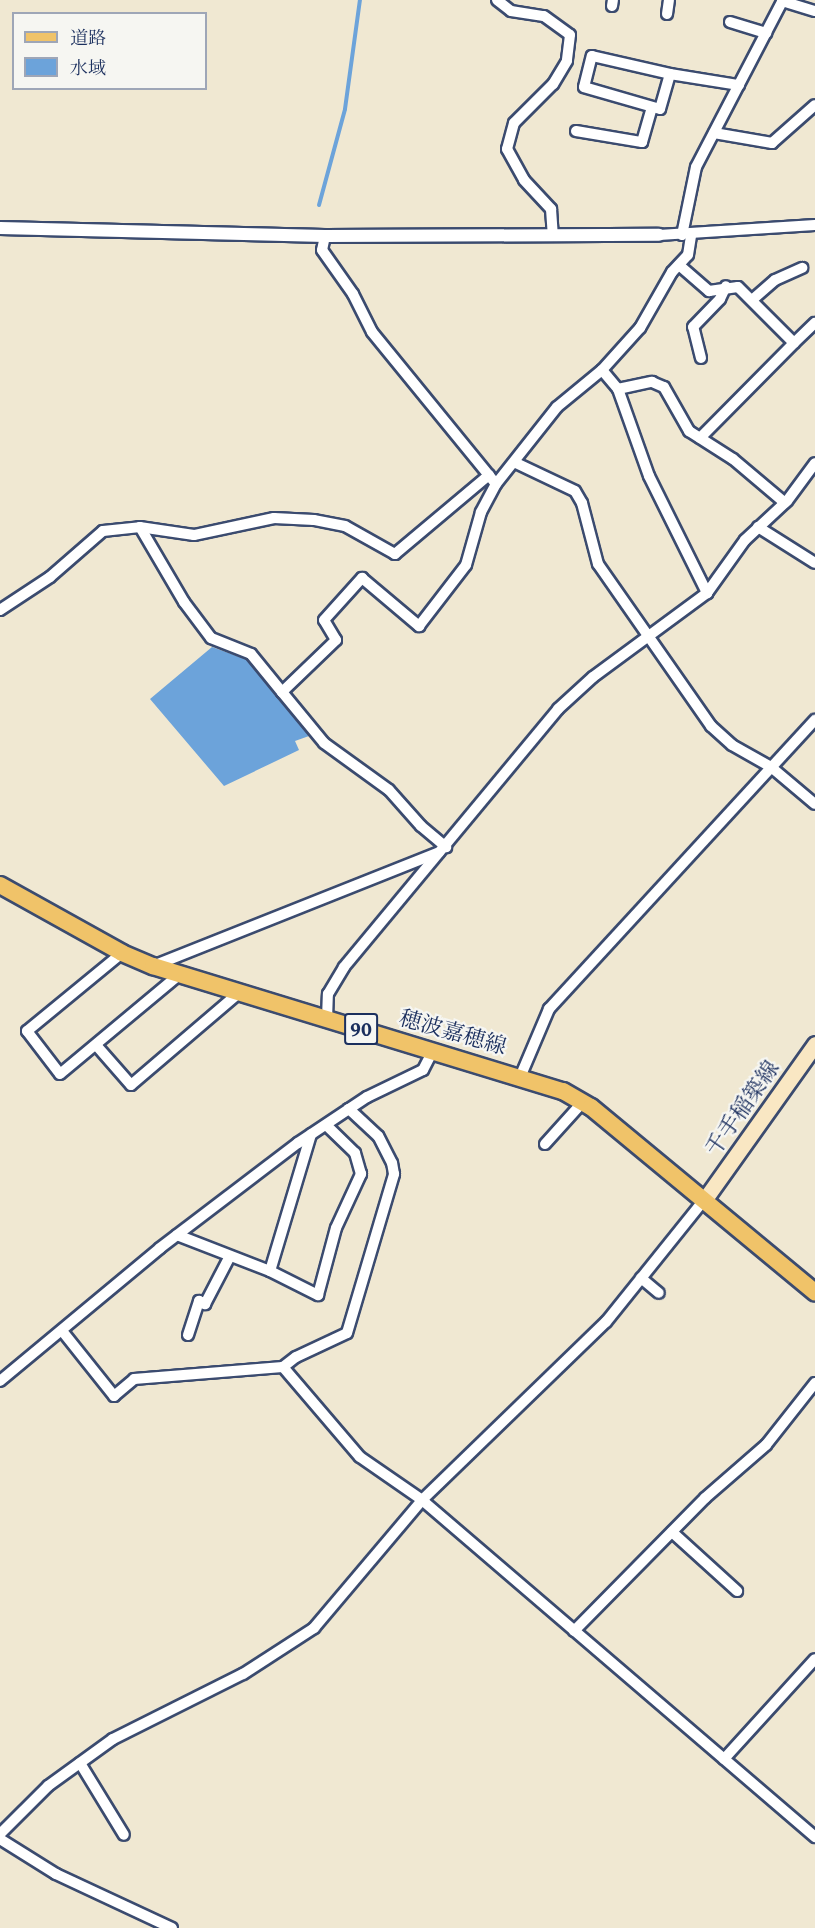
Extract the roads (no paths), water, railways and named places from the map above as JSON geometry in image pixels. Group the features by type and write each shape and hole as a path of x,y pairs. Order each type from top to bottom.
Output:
{"main road":[{"name":"穂波嘉穂線","path":"0,885 122,953 153,966 521,1075 583,1102 705,1199 815,1292"},
{"name":"千手稲築線","path":"705,1199 815,1044"}],"street":[{"path":"496,0 511,11 535,13 565,28 572,43 567,61 553,84 514,123 507,149 524,180 551,209 553,235"},
{"path":"534,0 535,13"},
{"path":"666,14 669,0"},
{"path":"0,610 50,577 103,531 140,528 194,535 274,518 314,520 345,526 395,554 516,463 557,408 602,370 640,328 679,265 688,255 687,235 696,167 783,0 815,11"},
{"path":"730,22 766,33"},
{"path":"670,74 660,109 586,90 584,83 592,56 670,74 739,85"},
{"path":"714,133 772,143 811,118 815,105"},
{"path":"576,131 642,142 652,107"},
{"path":"0,228 325,236 687,235 815,225"},
{"path":"325,236 322,250 353,294 372,332 492,479"},
{"path":"679,265 709,291 726,286 738,287 794,343"},
{"path":"752,300 775,280 801,268"},
{"path":"701,358 693,327 720,298 726,286"},
{"path":"700,438 815,322"},
{"path":"602,370 618,389 649,476 707,593"},
{"path":"618,389 652,382 664,387 683,424 733,459 785,503"},
{"path":"516,463 575,491 582,502 598,564 646,637 711,726 732,745 771,767 815,804"},
{"path":"327,1018 328,994 335,979 558,709 646,637 707,593 758,527 785,503 815,463"},
{"path":"282,692 336,640 324,620 362,578 419,626 466,564 492,479"},
{"path":"758,527 815,563"},
{"path":"140,528 184,602 211,638 251,654 324,743 389,790 444,849"},
{"path":"521,1075 549,1009 815,720"},
{"path":"153,966 444,849"},
{"path":"122,953 27,1032 60,1074 180,974"},
{"path":"96,1045 131,1085 240,992"},
{"path":"0,1381 63,1332 177,1235 311,1134 350,1109 423,1070 434,1050"},
{"path":"545,1143 583,1102"},
{"path":"63,1332 114,1396 134,1379 283,1367 296,1356 347,1333 394,1174 392,1162 378,1136 350,1109"},
{"path":"177,1235 270,1271 318,1295 336,1228 361,1174 355,1153 326,1125"},
{"path":"270,1271 311,1134"},
{"path":"0,1834 48,1786 113,1739 287,1649 314,1628 422,1500 606,1322 705,1199"},
{"path":"188,1335 199,1301 205,1304 230,1256"},
{"path":"641,1278 659,1293"},
{"path":"283,1367 360,1457 422,1500 815,1836"},
{"path":"574,1631 672,1532 766,1445 815,1383"},
{"path":"672,1532 737,1591"},
{"path":"724,1759 815,1659"},
{"path":"80,1763 124,1835"},
{"path":"0,1839 56,1874 172,1928"}],"water":[{"path":"212,647 248,660 309,736 295,741 299,750 224,786 150,699"}],"waterway":[{"path":"319,205 345,109 360,0"}]}
